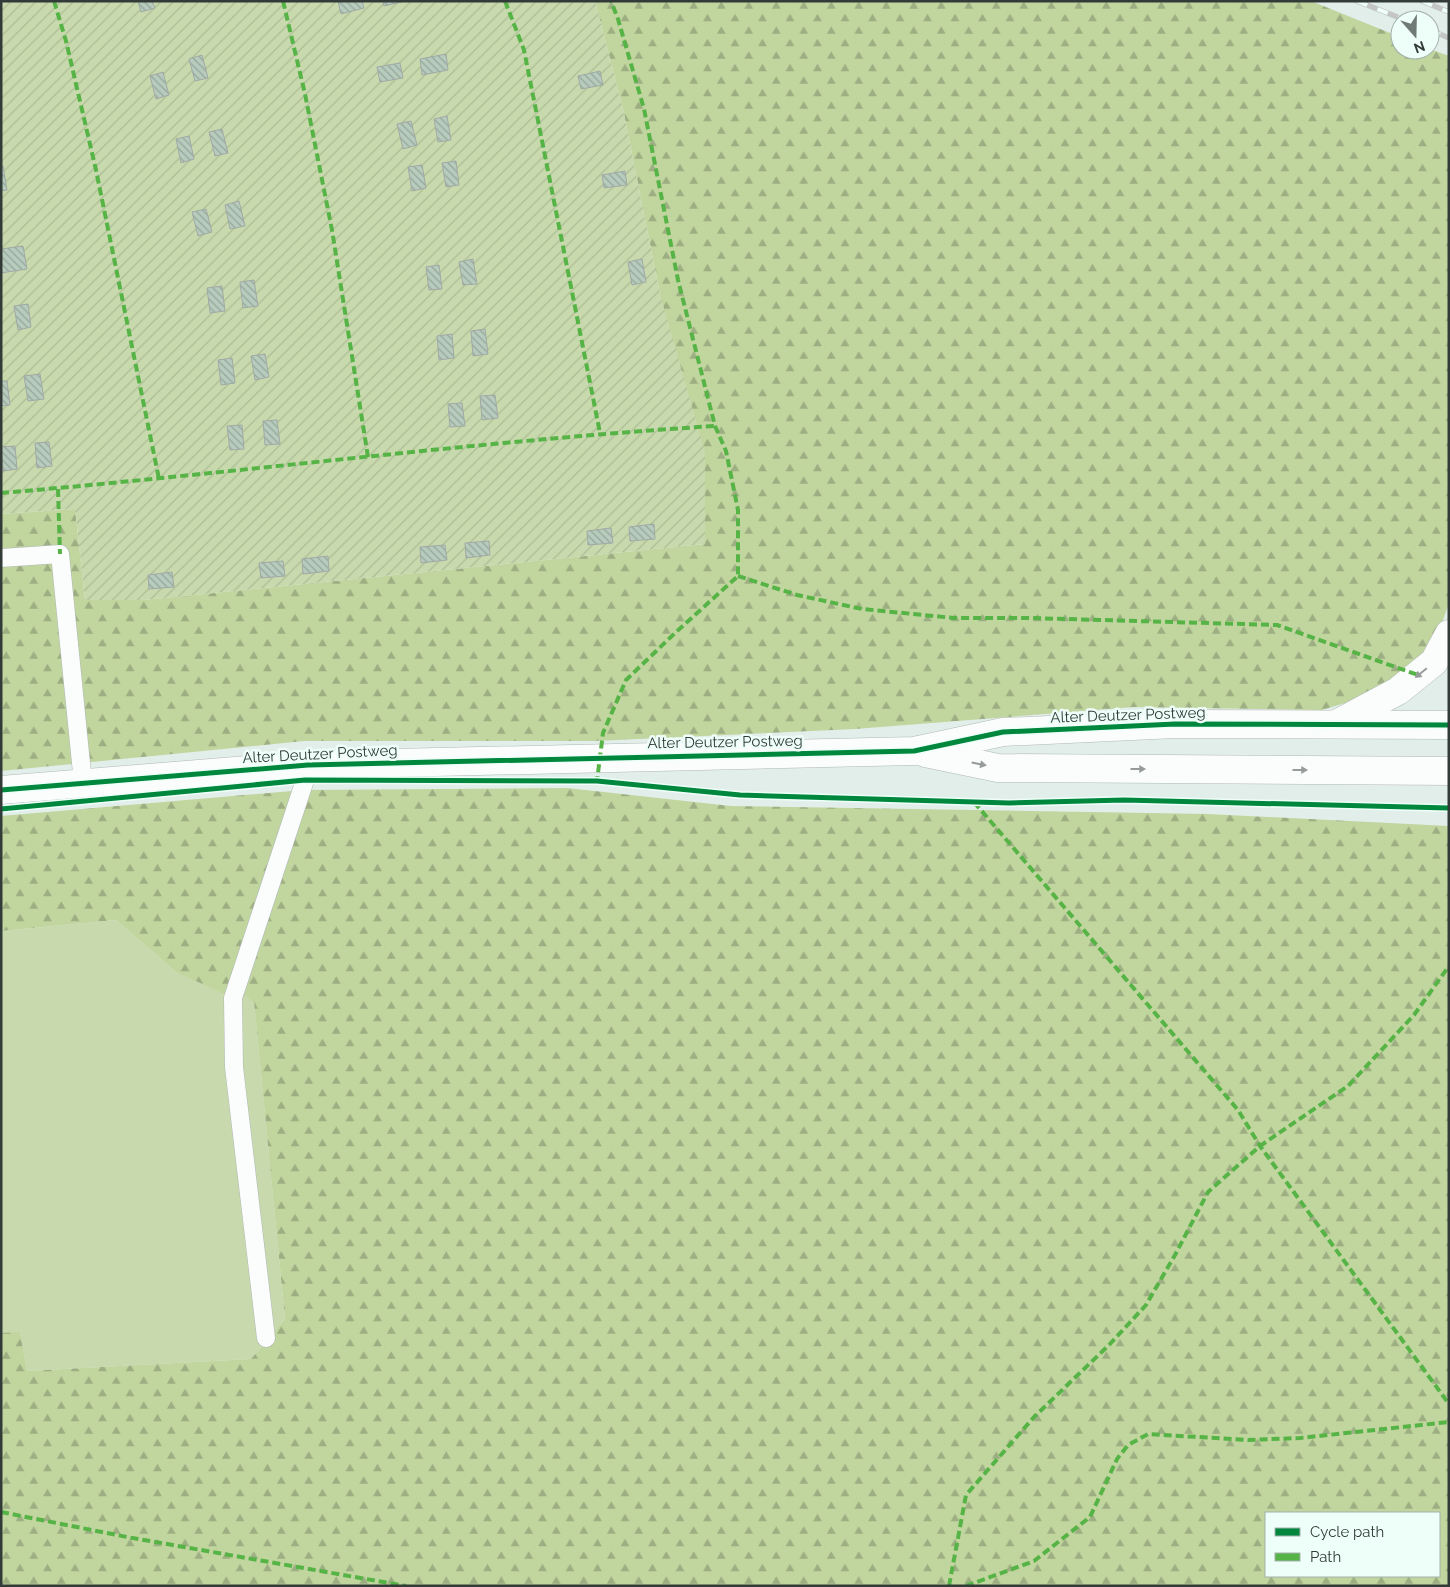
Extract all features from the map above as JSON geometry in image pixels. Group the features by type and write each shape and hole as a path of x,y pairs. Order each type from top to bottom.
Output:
{"street":[{"path":"1334,725 1398,691 1434,662 1449,634"},
{"name":"Alter Deutzer Postweg","path":"1,790 308,764 914,750 1003,732 1174,724 1449,725"},
{"name":"Alter Deutzer Postweg","path":"914,750 998,768 1449,771"},
{"path":"1418,771 1449,759"}],"lane":[{"path":"1,558 60,554 83,783"},
{"path":"266,1338 234,1067 233,998 305,780 308,764"}],"green space":[{"path":"1,1 595,1 623,109 660,294 705,452 705,544 144,600 85,600 75,509 1,514"},
{"path":"595,1 1311,1 1390,33 1390,60 1440,60 1440,53 1449,56 1449,603 1435,643 1384,691 1322,710 1134,707 855,729 595,741 304,741 1,771 1,514 75,509 85,600 144,600 705,544 660,294 623,109"},
{"path":"567,788 731,806 1208,814 1449,826 1449,1586 1,1586 1,1333 20,1332 27,1371 251,1359 285,1319 254,1002 245,996 233,998 176,972 116,920 1,931 1,816 304,790"},
{"path":"116,920 176,972 245,996 254,1001 285,1319 251,1359 27,1371 20,1333 1,1333 1,931"}],"building":[{"path":"138,1 152,1 155,8 141,12"},
{"path":"338,1 362,1 364,8 341,14"},
{"path":"383,1 405,1 384,6"},
{"path":"446,54 448,70 422,75 420,59"},
{"path":"202,55 208,78 195,81 189,59"},
{"path":"400,63 403,78 380,82 377,67"},
{"path":"600,71 603,85 581,89 578,76"},
{"path":"163,72 169,95 156,99 150,76"},
{"path":"447,116 451,140 438,142 434,119"},
{"path":"411,121 417,145 403,149 397,124"},
{"path":"222,129 228,153 215,156 209,132"},
{"path":"189,136 194,159 181,163 176,139"},
{"path":"456,161 459,185 446,187 442,163"},
{"path":"422,165 426,188 412,191 408,167"},
{"path":"1,166 3,166 7,190 1,191"},
{"path":"625,171 627,185 604,188 602,175"},
{"path":"239,201 245,226 230,229 225,205"},
{"path":"206,209 212,232 198,236 192,212"},
{"path":"23,246 27,269 1,273 1,249"},
{"path":"473,259 477,284 463,285 459,262"},
{"path":"642,259 646,282 632,285 628,262"},
{"path":"439,265 442,289 429,290 426,267"},
{"path":"254,280 258,306 243,308 240,282"},
{"path":"222,286 225,311 210,313 207,288"},
{"path":"28,304 31,327 18,330 14,306"},
{"path":"485,329 488,354 473,356 471,331"},
{"path":"452,334 454,358 439,360 437,336"},
{"path":"265,354 269,377 255,380 251,356"},
{"path":"232,358 235,383 221,385 218,360"},
{"path":"40,374 44,399 28,401 24,376"},
{"path":"1,381 7,381 10,405 1,406"},
{"path":"495,395 498,418 482,420 480,396"},
{"path":"462,403 465,426 450,427 448,404"},
{"path":"277,420 280,444 265,445 263,421"},
{"path":"242,425 244,449 230,450 227,426"},
{"path":"49,442 52,466 37,468 35,443"},
{"path":"15,446 17,469 3,471 1,447"},
{"path":"654,524 655,539 630,541 629,527"},
{"path":"611,528 613,543 588,545 587,531"},
{"path":"489,541 490,555 466,558 465,543"},
{"path":"445,545 447,560 421,563 420,547"},
{"path":"328,556 329,571 303,574 302,559"},
{"path":"283,561 285,576 261,578 259,563"},
{"path":"172,572 174,587 149,589 148,575"}],"railway":[{"path":"1357,1 1390,14"},
{"path":"1422,1 1449,12"},
{"path":"1440,34 1449,38"}],"marked path":[{"path":"54,1 66,41 96,170 159,479"},
{"path":"283,1 305,94 332,230 368,457"},
{"path":"505,1 524,50 600,433"},
{"path":"600,782 597,781 603,733 626,680 738,576 738,510 726,451 715,426 678,280 644,109 611,1"},
{"path":"1,493 536,440 715,426"},
{"path":"58,489 60,554"},
{"path":"738,576 797,595 862,609 954,618 1031,618 1277,625 1418,675"},
{"path":"974,802 1238,1110 1260,1146 1449,1404"},
{"path":"949,1586 966,1495 1034,1417 1109,1345 1146,1305 1208,1192 1260,1146 1348,1086 1414,1015 1449,966"},
{"path":"966,1586 1034,1561 1090,1517 1117,1459 1128,1445 1148,1434 1248,1440 1300,1438 1449,1422"},
{"path":"1,1512 127,1537 406,1586"}],"cycle path":[{"path":"1,790 308,765 914,751 1003,732 1175,724 1449,725"},
{"path":"1,809 305,780 597,781 740,795 1009,803 1124,800 1449,808"}]}
